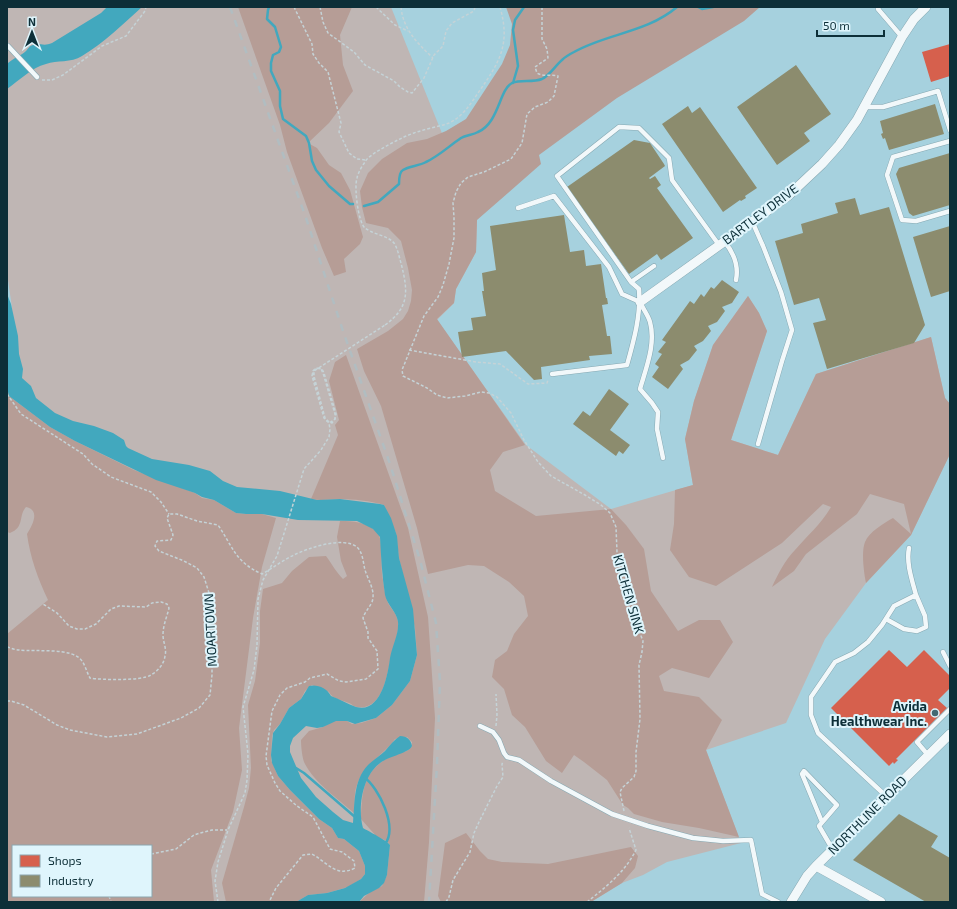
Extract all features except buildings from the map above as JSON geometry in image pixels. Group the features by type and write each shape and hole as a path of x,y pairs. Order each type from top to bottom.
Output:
{"street":[{"name":"BARTLEY DRIVE","path":"640,302 788,196 813,172 839,145 857,120 902,37 914,19 926,7"},
{"name":"NORTHLINE ROAD","path":"791,902 807,876 816,866 950,734"},
{"path":"816,866 881,902"}],"lane":[{"path":"877,8 902,37"},
{"path":"8,46 37,77"},
{"path":"864,107 883,107 938,91 950,130"},
{"path":"552,374 627,365 635,335 640,302 639,289 631,282 557,176 619,127 639,128 669,158 672,180 721,243 729,247 735,258 737,271 736,280"},
{"path":"950,141 893,157 887,175 902,220 916,221 950,211"},
{"path":"518,208 554,196 609,267 622,294 640,302 649,321 652,339 640,389 658,412 657,429 663,458"},
{"path":"752,221 781,292 792,330 758,444"},
{"path":"631,282 654,266"},
{"path":"886,619 904,629 917,631 926,627 926,616 916,595 911,578 907,555 909,548"},
{"path":"886,796 818,733 811,715 811,696 835,662 854,652 868,642 894,606 916,595"},
{"path":"943,652 950,666"},
{"path":"928,755 917,742 950,709"},
{"path":"480,726 491,730 495,734 504,754 510,758 519,760 551,781 612,814 648,826 693,838 723,841 751,840 762,894 778,902"},
{"path":"822,822 802,774 804,771 837,805 819,826 833,850"}],"path":[{"path":"37,77 42,80 52,80 63,75 102,46 126,36 146,7"},
{"path":"294,7 312,44 313,54 328,72 341,123 339,132 349,153 357,159 366,160"},
{"path":"320,7 323,22 328,33 351,49 365,65 412,93 424,78 433,58 443,46 446,31 452,23 474,11 475,7"},
{"path":"376,7 395,25 408,31"},
{"path":"401,7 402,18 408,31 422,48 433,58"},
{"path":"218,902 216,891 216,872 228,830 243,798 247,780 248,754 242,707 254,670 257,645 258,599 263,580 277,556 304,469 326,444 330,429 329,423 324,418 312,376 312,371 316,368 321,369 323,373 335,414 335,419 331,422 329,422 327,422 325,418 313,376 313,372 317,368 322,369 324,373 336,414 335,419 332,423 329,421 327,421 325,418 314,372 320,368 325,363 386,325 397,316 404,302 406,285 397,250 394,243 387,238 377,235 364,227 359,214 356,179 366,160 396,141 448,123 466,110 492,73 503,48 505,28 500,7"},
{"path":"542,7 542,39 547,50 548,58 535,66 537,73 541,76 558,76 554,96 548,102 535,107 528,114 522,143 511,160 484,172 468,177 461,183 456,192 453,203 454,238 443,286 438,297 424,316 409,350 476,362 500,364 528,384 547,383 552,374"},
{"name":"KITCHEN SINK","path":"409,350 402,370 403,376 427,388 437,395 447,398 481,392 489,393 498,397 512,412 524,440 544,469 551,476 601,505 610,513 616,527 617,552 620,570 631,599 635,620 643,641 639,665 640,718 636,752 636,771 634,777 622,788 620,792 626,819"},
{"path":"7,394 21,414 83,454 92,464 111,476 151,492 161,502 168,514 177,514 197,521 218,525 234,551 244,562 262,574 293,555 319,546 334,543 350,544 357,548 361,554 365,570 372,585 372,601 363,618 368,632 368,638 377,651 378,669 366,679 346,682 340,681 327,674 310,678 305,682 287,688 280,695 272,712 266,756 267,765 275,784 280,791 297,806 313,817 330,849 342,852 354,860 354,868 348,872 343,872 333,868 312,854 303,855 276,888 269,902"},
{"name":"MOARTOWN","path":"7,701 24,705 57,725 70,730 107,737 137,734 181,718 199,708 210,695 212,675 212,632 209,620 211,611 209,593 204,577 197,568 159,551 154,546 157,541 171,540 173,535 167,518 168,514"},
{"path":"7,647 18,650 76,655 82,661 90,678 101,680 136,679 150,676 161,666 166,655 163,636 164,625 169,608 167,604 161,602 152,603 146,607 119,606 111,609 96,624 86,629 77,629 69,626 58,614 43,604"},
{"path":"495,734 497,715 496,694"},
{"path":"446,902 449,898 453,880 470,852 477,828 497,786 503,777 502,764 507,758 510,758"},
{"path":"587,902 625,869 636,850 626,819"},
{"path":"152,854 176,849 200,832 228,830"}],"shaded area":[{"path":"7,7 391,7 477,220 476,252 456,289 454,303 437,320 526,445 611,509 693,485 685,439 694,401 713,345 748,296 759,313 767,331 731,440 778,455 816,374 931,337 945,398 950,404 950,454 911,535 866,583 825,639 786,723 706,750 741,843 667,862 643,875 622,883 591,902 7,902 7,313 12,308 7,273"},
{"path":"238,7 352,7 340,35 343,65 353,91 329,123 308,143 317,148 329,165 341,173 350,190 363,237 360,244 344,259 346,272 334,276 322,248 287,152 280,125"},
{"path":"506,7 760,7 744,21 617,98 539,155 541,164 477,220 476,252 456,289 454,303 437,319 525,445 503,452 490,470 495,491 536,516 611,509 626,525 644,549 651,591 678,631 699,620 720,620 733,642 709,678 672,668 659,676 664,691 699,697 722,720 706,750 739,837 662,822 634,814 623,805 607,780 574,755 562,773 546,761 525,727 512,715 504,689 492,677 495,660 507,651 514,634 528,616 524,596 509,582 484,566 468,565 428,574 417,528 381,406 364,371 357,349 388,331 403,319 408,311 412,290 401,241 388,228 366,223 360,191 368,173 382,159 407,143 427,139 446,131 466,119 502,64 510,45 512,24"},
{"path":"748,296 759,313 767,331 731,440 778,455 816,374 931,337 945,398 950,404 950,454 911,535 866,583 863,551 867,538 873,531 893,518 911,534 904,504 870,494 857,514 806,554 794,571 772,587 788,558 819,524 831,507 823,504 782,543 716,586 689,577 670,550 674,524 675,490 693,485 685,439 694,401 713,345"},
{"path":"346,355 408,528 428,617 435,718 429,842 424,902 359,902 370,892 382,886 387,875 390,845 387,841 377,837 361,819 364,789 367,780 377,766 396,754 409,750 412,746 412,742 407,737 395,739 364,771 356,789 354,813 327,790 309,771 303,759 302,752 301,740 309,731 323,727 333,721 347,721 352,724 361,723 376,718 392,705 410,681 417,655 415,628 399,558 396,533 384,505 356,500 311,499 338,435 335,425 339,420 329,381 335,362"},
{"path":"7,388 9,396 50,427 134,470 195,493 202,498 214,500 236,513 262,514 276,518 262,567 253,618 239,728 242,770 233,812 211,870 214,902 7,902 7,634 48,600 35,568 28,543 27,534 34,519 33,511 31,509 26,507 22,514 20,525 15,531 10,533 7,532"},
{"path":"340,521 364,524 377,532 379,536 385,594 398,622 397,635 385,681 378,697 373,703 366,707 355,707 350,703 335,698 329,692 312,685 305,691 301,699 289,708 280,724 274,730 272,736 271,760 278,776 290,790 319,819 332,828 338,838 344,839 359,851 365,866 365,874 361,879 348,887 327,893 308,895 296,902 226,902 222,883 249,788 251,768 248,705 255,681 260,643 260,611 263,589 282,583 292,571 309,557 326,556 343,579 347,576 341,561 337,537"},
{"path":"466,833 488,859 502,862 548,864 631,847 638,856 635,868 622,883 591,902 441,902 438,896 445,843"}],"water":[{"path":"107,7 142,7 106,39 82,56 73,60 50,63 41,66 30,71 7,89 7,64 9,62 24,53 32,45 46,45 52,43 101,13"},
{"path":"7,294 11,304 18,336 19,354 23,369 22,378 31,386 36,398 55,413 73,421 94,426 113,433 124,440 128,448 152,459 189,465 210,471 223,481 237,487 280,491 317,500 340,499 384,505 391,518 397,536 399,558 413,609 417,655 410,681 392,705 376,718 355,724 347,721 336,721 317,728 306,726 293,738 290,746 290,752 301,778 316,797 343,820 353,823 357,785 363,771 400,736 407,738 411,742 411,748 377,765 371,772 364,790 361,810 363,828 390,845 387,875 384,883 379,888 364,896 359,902 296,902 308,895 327,893 345,888 361,879 365,874 365,866 359,851 344,839 338,838 332,828 319,819 278,776 272,763 271,755 273,733 289,708 301,699 309,686 322,687 331,696 356,707 365,708 372,705 382,691 396,636 398,622 396,615 385,595 380,537 373,529 357,521 298,520 262,514 236,513 214,500 156,480 75,441 50,427 9,396 7,388"}],"waterway":[{"path":"269,7 267,19 275,27 281,47 279,52 273,55 271,71 280,91 280,106 283,119 306,136 309,143 312,161 316,170 329,186 350,204 353,204"},
{"path":"513,83 518,66 513,30 515,20 524,7"},
{"path":"364,206 378,202 399,184 400,174 403,170 431,160 461,138 485,128 495,114 504,92 512,83 542,79 548,75 563,59 572,53 600,41 640,28 665,16 677,7"},
{"path":"698,7 702,9 713,7"},
{"path":"296,768 304,773 355,817"},
{"path":"364,777 370,782 385,808 389,828 388,837 385,844"}],"railway":[{"path":"230,7 306,218 343,331 390,464 420,560 436,623 440,682 429,902"}],"place":[{"name":"Avida Healthwear Inc.","path":"935,713"}]}
